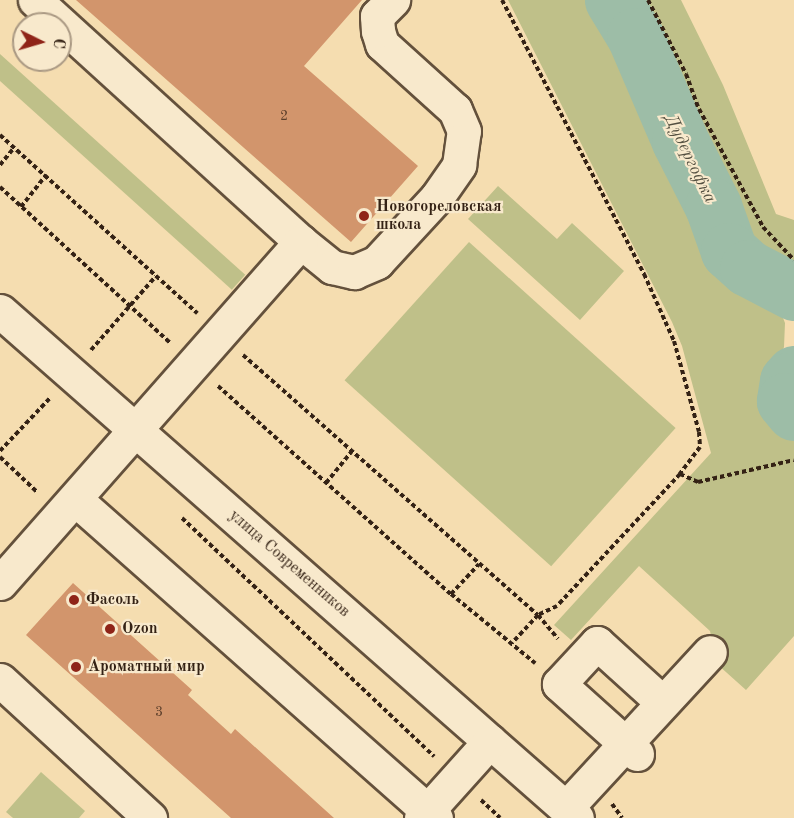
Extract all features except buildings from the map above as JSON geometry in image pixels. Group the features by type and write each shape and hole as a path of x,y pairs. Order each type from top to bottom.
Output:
{"street":[{"path":"35,0 301,242 332,267 354,272 376,262 437,197 459,165 464,131 455,110 382,44 377,16 393,0"},
{"path":"0,583 301,242"},
{"name":"улица Современников","path":"2,316 136,429 571,813"},
{"path":"68,506 428,816 457,777 490,741"},
{"path":"631,748 559,684 597,643 675,696"},
{"path":"571,813 631,748 710,652"},
{"path":"0,680 140,814"}],"path":[{"path":"502,0 644,274 674,341 699,432 700,447 680,474 557,606 537,615 512,643"},
{"path":"648,0 686,74 699,110 763,227 794,260"},
{"path":"0,135 156,276 91,351"},
{"path":"0,165 14,148"},
{"path":"21,207 45,175"},
{"path":"0,188 130,306"},
{"path":"41,391 57,405"},
{"path":"0,451 55,392"},
{"path":"300,404 351,452 537,615 560,641"},
{"path":"269,433 451,594 536,664"},
{"path":"326,483 351,452"},
{"path":"0,457 68,506"},
{"path":"680,474 698,482 794,460"},
{"path":"177,514 457,777"},
{"path":"451,594 479,564"}],"green space":[{"path":"508,0 602,0 636,60 712,238 725,258 750,277 778,305 785,323 784,347 772,383 781,409 794,419 794,636 746,690 717,664 710,631 639,566 571,640 554,625 711,453 682,346 672,322"},
{"path":"629,0 681,0 723,85 776,214 794,220 794,283 747,264"},
{"path":"0,54 12,65 12,72 20,72 245,275 232,290 0,81"},
{"path":"498,186 557,239 572,223 624,271 580,320 468,219"},
{"path":"469,242 676,428 551,566 345,380"},
{"path":"41,772 85,811 79,818 13,818 6,812"}],"waterway":[{"name":"Дудергофка","path":"613,0 635,36 680,141 713,206 729,251 748,268 794,292"},
{"name":"Дудергофка","path":"794,374 788,381 785,401 794,412"}],"place":[{"name":"Новогореловская школа","path":"364,216"},
{"name":"Фасоль","path":"74,600"},
{"name":"Ozon","path":"110,629"},
{"name":"Ароматный мир","path":"76,667"}]}
